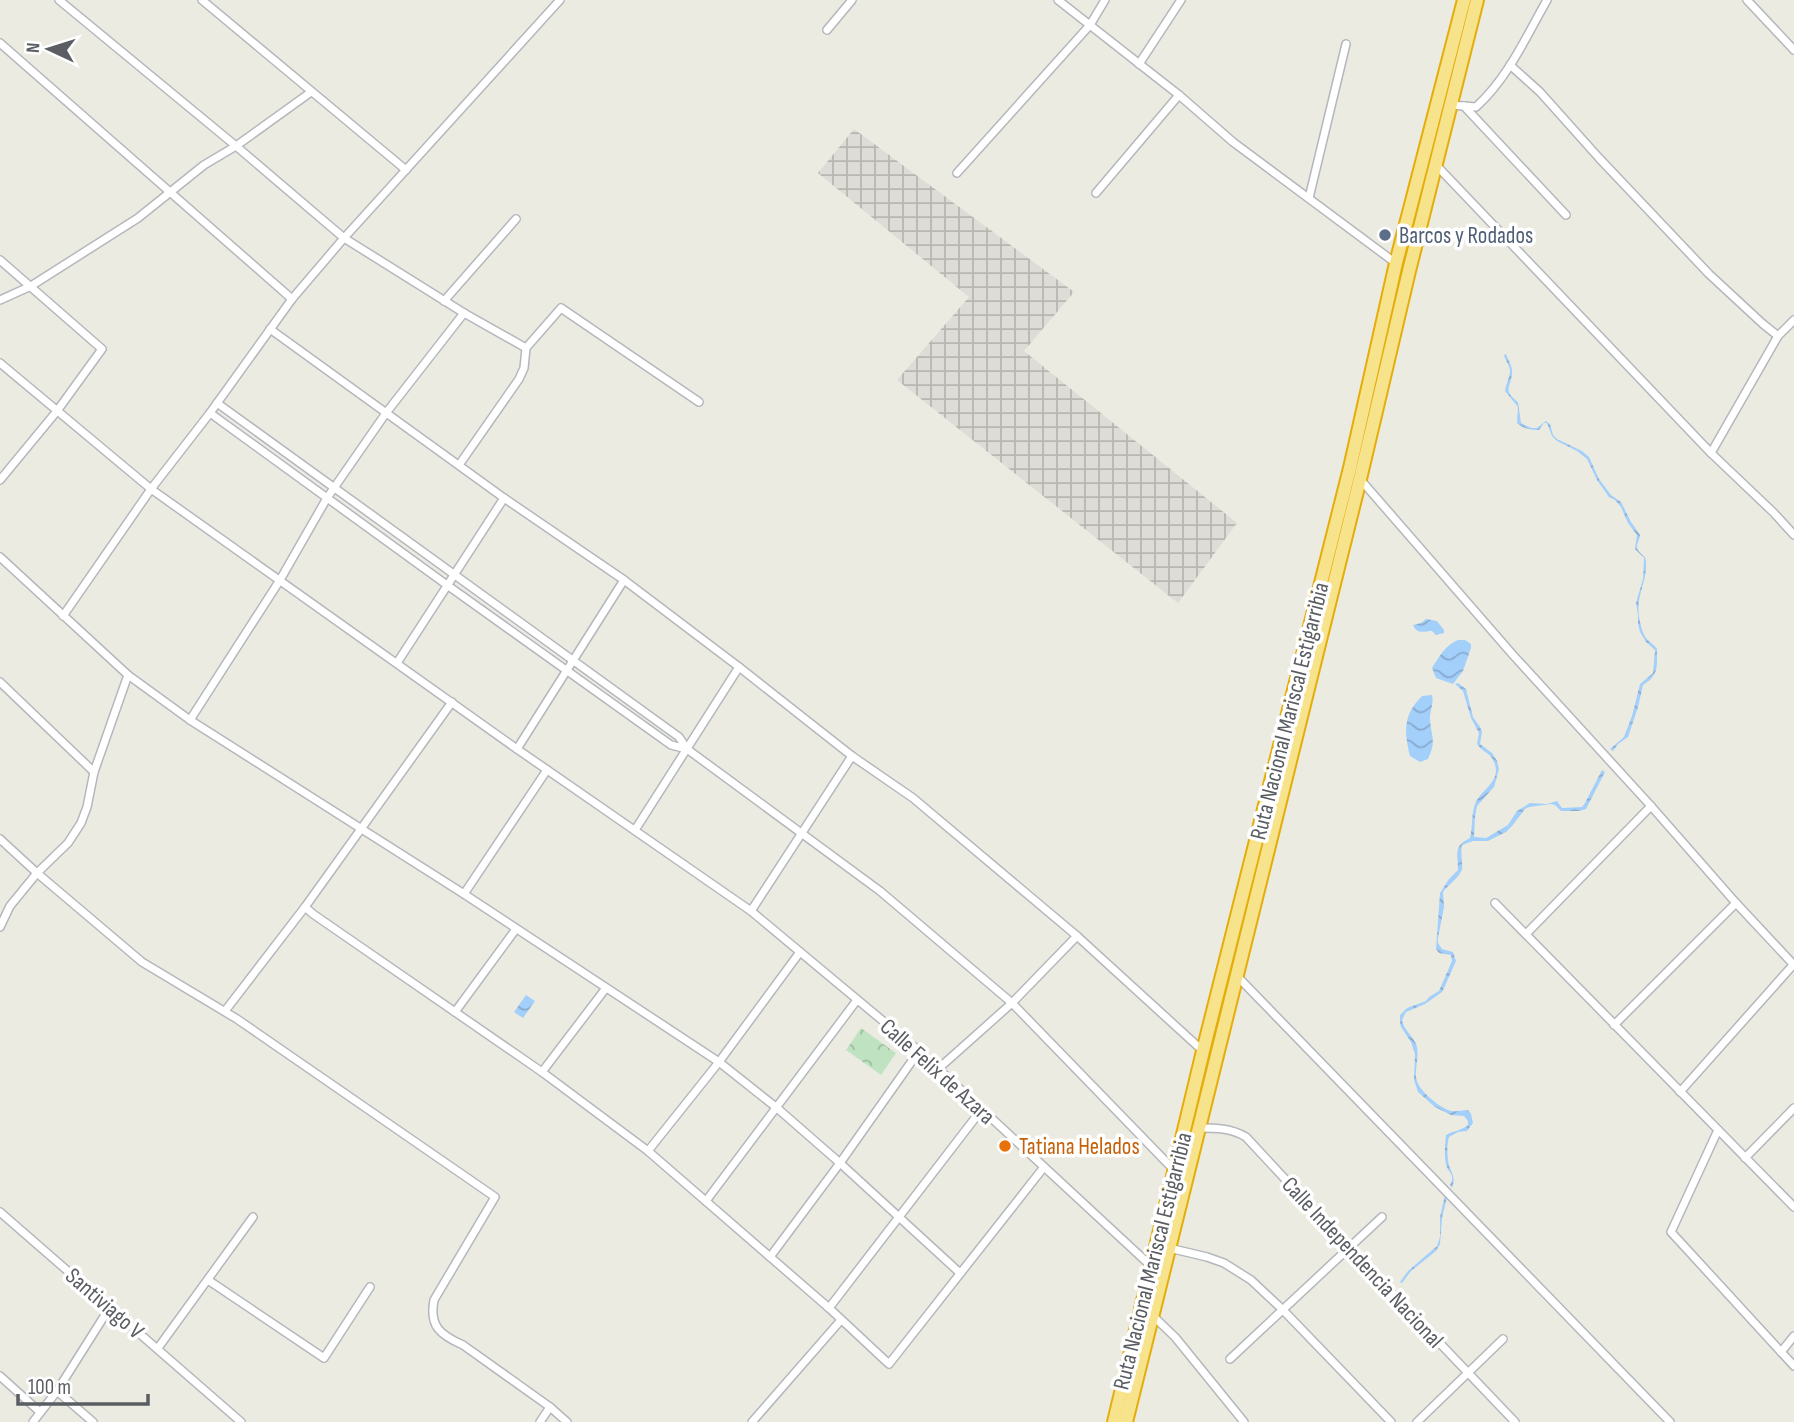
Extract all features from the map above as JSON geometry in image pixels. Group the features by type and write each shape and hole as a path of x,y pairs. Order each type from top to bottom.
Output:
{"highway":[{"name":"Ruta Nacional Mariscal Estigarribia","path":"1114,1422 1203,1051 1350,468 1396,263 1464,0"},
{"name":"Ruta Nacional Mariscal Estigarribia","path":"1126,1422 1409,271 1436,165 1456,105 1477,0"}],"street":[{"path":"59,0 344,238 444,301 526,348"},
{"path":"202,0 406,170"},
{"path":"63,617 151,489 292,299 560,0"},
{"path":"827,30 852,0"},
{"path":"1058,0 1233,142 1409,271"},
{"path":"957,173 1090,26 1105,0"},
{"path":"1139,64 1181,0"},
{"path":"1456,105 1476,107 1489,95 1510,65 1547,0"},
{"path":"1747,0 1794,50"},
{"path":"0,43 292,299"},
{"path":"1309,198 1346,44"},
{"path":"1510,65 1540,92 1709,274 1778,336"},
{"path":"0,300 31,286 138,218 204,165 236,146 311,92"},
{"path":"1096,193 1179,96"},
{"path":"1456,105 1566,215"},
{"path":"1436,165 1794,535"},
{"path":"444,301 516,219"},
{"path":"0,260 102,349 57,411 0,480"},
{"path":"459,465 519,379 524,368 526,348 561,308 699,402"},
{"path":"190,720 280,580 327,498 386,413 464,313"},
{"path":"1712,453 1778,336 1794,320"},
{"path":"270,329 504,498 624,580 852,756 913,797 1077,936 1203,1051"},
{"name":"Calle Felix de Azara","path":"0,363 151,489 517,750 751,911 919,1051 1151,1266"},
{"path":"217,403 679,737 687,749 880,891 1012,1003 1174,1170"},
{"path":"210,413 671,745 687,749"},
{"path":"1360,479 1513,655 1794,965 1680,1092"},
{"path":"397,663 504,498"},
{"path":"0,557 128,675 190,720 464,894 719,1062 840,1163 960,1273"},
{"path":"517,750 624,580"},
{"path":"635,830 739,667"},
{"path":"0,927 10,906 37,873 68,843 81,823 94,772 128,675"},
{"path":"0,682 94,772"},
{"path":"225,1011 305,907 452,702"},
{"path":"751,911 852,756"},
{"path":"464,894 547,770"},
{"path":"1526,934 1651,806"},
{"path":"0,839 142,962 225,1011 495,1197 434,1300 431,1315 438,1329 448,1338 463,1345 567,1422"},
{"path":"1495,903 1794,1207"},
{"path":"1614,1025 1736,903"},
{"path":"305,907 542,1072 648,1152 829,1308 889,1364 1044,1167"},
{"path":"455,1012 516,929"},
{"path":"938,1069 1012,1003 1077,936"},
{"path":"648,1152 800,952"},
{"path":"1237,976 1670,1422"},
{"path":"542,1072 606,988"},
{"path":"706,1201 857,1000"},
{"path":"770,1257 919,1051"},
{"path":"1745,1158 1794,1108"},
{"path":"829,1308 982,1109"},
{"name":"Calle Independencia Nacional","path":"1199,1128 1224,1128 1246,1137 1515,1422"},
{"path":"1718,1130 1671,1231 1794,1367"},
{"name":"Santiviago V","path":"0,1212 240,1422"},
{"path":"158,1348 253,1217"},
{"path":"1230,1359 1382,1217"},
{"path":"1169,1248 1224,1263 1251,1280 1391,1422"},
{"path":"208,1280 324,1358 370,1287"},
{"path":"33,1422 57,1391 110,1307"},
{"path":"1152,1315 1175,1337 1244,1422"},
{"path":"752,1422 841,1320"},
{"path":"1781,1352 1794,1336"},
{"path":"1417,1422 1503,1339"},
{"path":"0,1377 40,1412"},
{"path":"57,1391 93,1422"},
{"path":"540,1422 550,1407"}],"shaded area":[{"path":"854,129 1074,292 1024,351 1237,523 1178,603 897,380 969,297 818,173"}],"green space":[{"path":"861,1028 896,1053 881,1075 846,1050"}],"water":[{"path":"1506,354 1512,371 1509,391 1518,402 1521,423 1537,428 1546,421 1557,439 1589,457 1599,479 1611,495 1621,502 1640,535 1637,548 1645,558 1646,568 1639,614 1644,634 1657,649 1657,666 1652,678 1643,685 1628,737 1613,751 1610,749 1624,737 1640,684 1653,673 1655,650 1640,632 1636,603 1643,579 1644,558 1635,549 1637,535 1621,507 1609,497 1587,459 1557,441 1552,436 1547,423 1539,430 1527,429 1517,423 1518,407 1505,391 1510,370 1504,355"},
{"path":"1426,619 1437,621 1444,633 1436,635 1432,631 1421,632 1413,625"},
{"path":"1458,640 1465,640 1471,644 1471,648 1463,671 1453,684 1436,678 1432,668 1446,648"},
{"path":"1458,683 1466,689 1473,717 1482,732 1480,744 1492,753 1499,769 1494,787 1477,806 1474,837 1486,838 1508,825 1517,811 1530,803 1547,804 1557,801 1562,808 1582,807 1602,770 1605,772 1586,809 1561,811 1551,804 1529,807 1506,832 1488,841 1473,841 1462,845 1461,872 1443,892 1444,907 1438,943 1442,949 1453,952 1456,961 1442,992 1425,1004 1406,1012 1402,1020 1417,1048 1416,1077 1420,1087 1446,1109 1468,1110 1471,1114 1473,1123 1467,1131 1449,1137 1447,1154 1453,1176 1452,1188 1452,1176 1445,1161 1446,1135 1466,1127 1468,1121 1464,1116 1451,1115 1435,1107 1418,1092 1414,1080 1415,1054 1401,1027 1400,1015 1407,1008 1426,1001 1439,991 1452,961 1451,955 1439,953 1436,949 1440,893 1458,870 1459,847 1470,838 1475,804 1496,774 1491,757 1477,744 1479,733 1471,718 1463,691 1455,684"},
{"path":"1432,695 1432,747 1428,759 1420,762 1410,756 1407,739 1408,717 1422,696"},
{"path":"526,995 535,1001 523,1018 514,1012"},
{"path":"1445,1195 1447,1197 1440,1244 1436,1251 1400,1282 1408,1271 1437,1246"}],"place":[{"name":"Barcos y Rodados","path":"1385,235"},
{"name":"Tatiana Helados","path":"1005,1146"}]}
